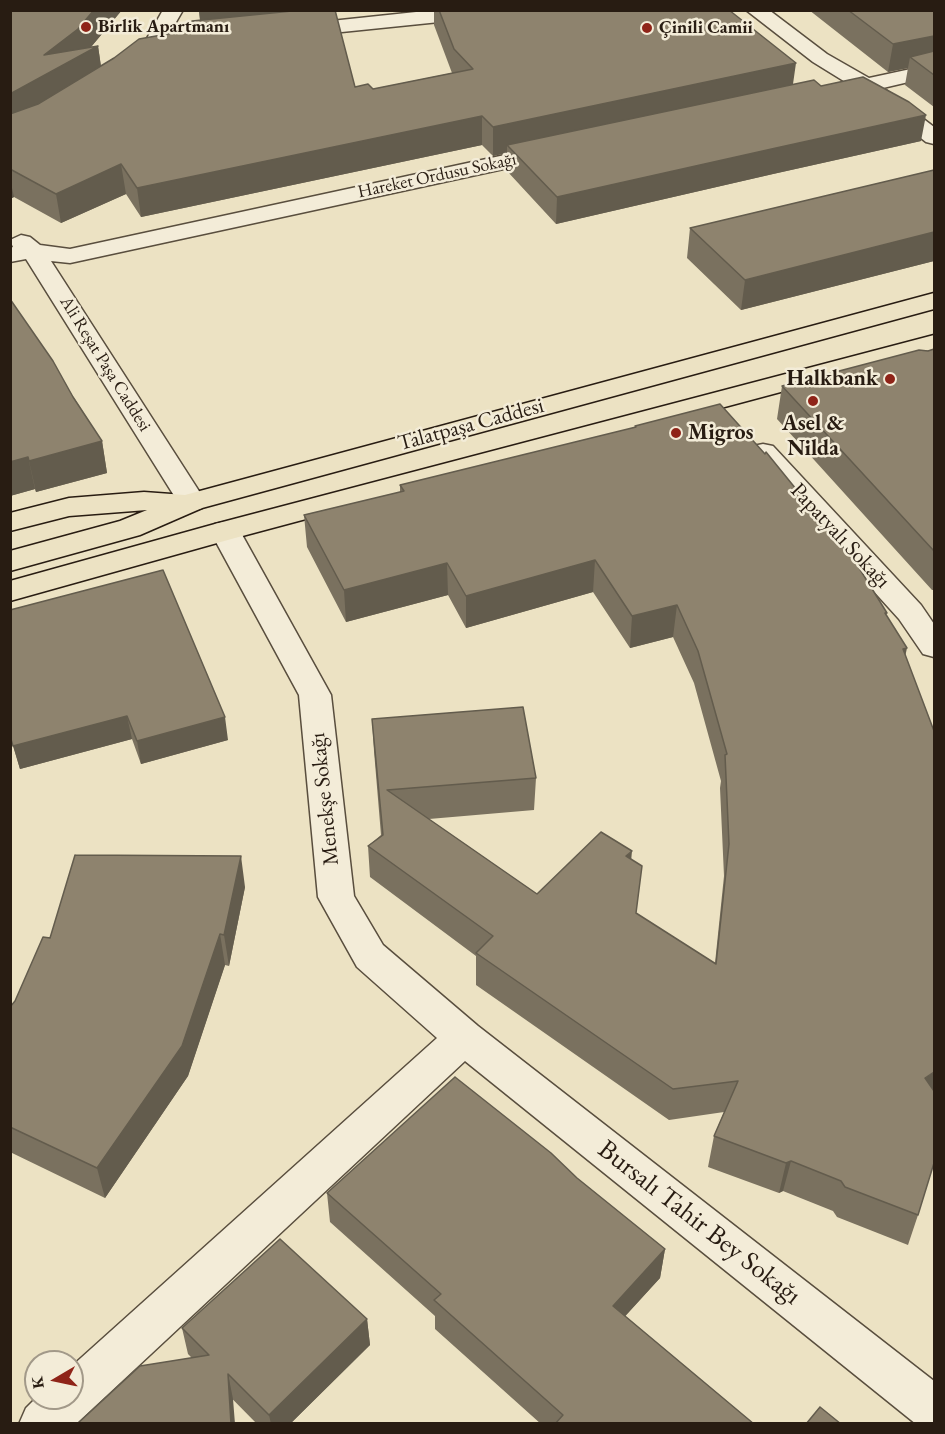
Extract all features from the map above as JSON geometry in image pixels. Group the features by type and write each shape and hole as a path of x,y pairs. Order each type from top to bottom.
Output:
{"main road":[{"name":"Talatpaşa Caddesi","path":"10,561 130,528 192,502 706,360 934,301"},
{"name":"Talatpaşa Caddesi","path":"10,591 225,531 730,417 934,343"},
{"path":"10,522 69,507 144,501 192,502"},
{"path":"10,598 71,575"}],"street":[{"path":"110,80 154,44 173,10"},
{"path":"273,33 498,10"},
{"path":"756,10 820,58 866,85 934,137"},
{"path":"154,44 178,42"},
{"path":"810,97 934,70"},
{"name":"Hareket Ordusu Sokağı","path":"22,253 70,256 572,147"},
{"name":"Ali Reşat Paşa Caddesi","path":"10,233 192,502"},
{"name":"Papatyalı Sokağı","path":"730,417 910,612 934,646"},
{"name":"Menekşe Sokağı","path":"225,531 315,695 336,897 370,956 465,1038"},
{"path":"84,1385 465,1038"},
{"name":"Bursalı Tahir Bey Sokağı","path":"465,1038 934,1408"},
{"path":"42,1424 57,1410"}],"building":[{"path":"10,10 94,10 78,29 44,55 98,46 10,94"},
{"path":"302,10 335,10 355,87 368,84 373,89 473,69 454,49 439,10 729,10 796,63 493,127 482,116 137,188 121,164 56,194 10,169 10,114 38,104 114,58 139,39 190,30 192,21"},
{"path":"848,10 934,10 934,36 893,44"},
{"path":"934,51 934,75 910,57"},
{"path":"863,77 909,102 926,115 557,197 507,145 814,80 821,86"},
{"path":"934,170 934,232 745,280 690,228"},
{"path":"10,299 53,361 102,441 29,461 28,457 10,462"},
{"path":"934,349 934,551 782,386 919,350"},
{"path":"720,404 765,454 766,452 856,563 907,648 903,649 934,731 934,1072 925,1078 934,1091 934,1163 918,1215 845,1187 841,1181 791,1161 786,1163 714,1136 738,1081 673,1089 476,953 493,936 368,846 383,835 372,719 523,707 536,778 387,790 537,894 601,832 632,851 626,856 642,866 636,913 716,964 729,844 725,755 727,754 698,651 677,605 632,616 595,560 466,596 447,563 344,590 304,515 404,491 400,485"},
{"path":"163,570 225,717 137,741 127,716 13,746 10,736 10,610"},
{"path":"75,855 241,856 224,935 220,934 182,1046 97,1168 10,1127 10,1007 15,1001 43,937 50,938"},
{"path":"455,1077 551,1153 577,1178 665,1249 613,1306 754,1424 555,1424 563,1415 434,1300 441,1294 327,1193"},
{"path":"280,1239 367,1319 269,1415 228,1374 231,1424 77,1424 140,1366 209,1355 182,1328"},
{"path":"820,1407 841,1424 806,1424"}],"place":[{"name":"Birlik Apartmanı","path":"86,27"},
{"name":"Çinili Camii","path":"647,28"},
{"name":"Halkbank","path":"890,379"},
{"name":"Asel & Nilda","path":"813,401"},
{"name":"Migros","path":"676,433"}]}
